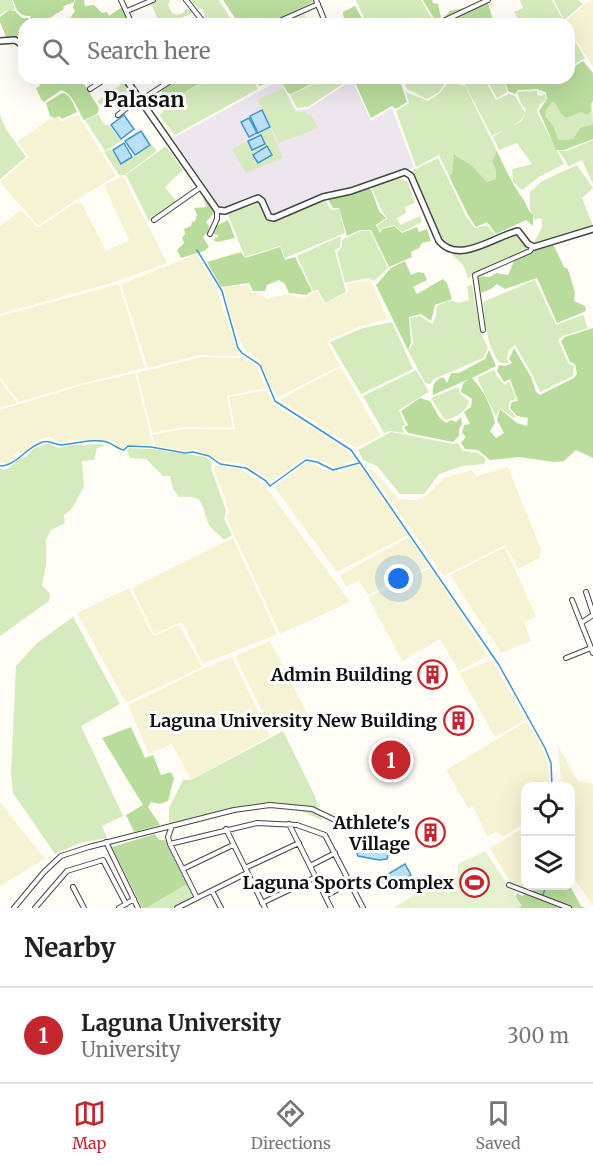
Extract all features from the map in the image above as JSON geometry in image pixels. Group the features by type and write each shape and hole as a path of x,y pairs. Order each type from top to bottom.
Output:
{"street":[{"path":"121,0 130,18"},
{"path":"127,11 153,0"},
{"path":"186,0 200,18"},
{"path":"450,18 488,0"},
{"path":"285,18 317,2 324,18"},
{"path":"0,41 15,40 18,42"},
{"path":"90,89 98,84"},
{"path":"129,84 217,210 217,219 210,234"},
{"path":"118,115 165,84"},
{"path":"217,210 225,211 258,198 262,201 269,217 274,218 323,197 351,191 405,172 411,176 439,241 445,247 465,251 516,231 533,246"},
{"path":"154,220 201,187"},
{"path":"483,330 474,282 475,275 531,250 533,246 593,229"},
{"path":"581,623 593,614 586,592"},
{"path":"566,658 592,650 572,600"},
{"path":"14,908 44,872 62,856 106,842 234,810 270,805 312,808 333,819"},
{"path":"170,844 257,823 289,824 325,835 363,908"},
{"path":"289,824 331,908"},
{"path":"172,826 168,837 170,844 197,898"},
{"path":"226,829 265,908"},
{"path":"106,842 138,908"},
{"path":"245,868 298,843"},
{"path":"183,869 233,845"},
{"path":"310,866 335,853"},
{"path":"34,908 67,871 103,860 126,904"},
{"path":"180,907 247,873"},
{"path":"262,903 316,877"},
{"path":"325,896 350,883"},
{"path":"509,885 569,908"},
{"path":"73,887 84,908"},
{"path":"212,891 221,908"},
{"path":"119,908 134,899"}],"shaded area":[{"path":"593,0 593,67 575,38 575,18 569,18"},
{"path":"273,84 282,84 296,110 308,109 346,84 354,84 371,121 392,108 414,167 275,215 270,212 263,196 258,193 221,209 173,138"},
{"path":"78,114 116,176 38,226 0,182 29,157 17,142 56,115 62,122"},
{"path":"123,176 167,263 115,282 0,314 0,226 21,210 38,228 72,205 81,202 106,251 129,240 104,185"},
{"path":"197,254 217,290 239,356 199,355 148,368 121,284"},
{"path":"370,280 388,319 361,326 327,341 340,366 277,398 258,358 247,352 243,346 234,326 223,287 248,285 252,293 268,299 286,294 304,298 318,291 324,304 348,292 347,284"},
{"path":"119,284 145,368 19,402 0,377 0,316"},
{"path":"201,357 241,358 255,364 266,388 227,396 233,428 182,427 152,433 137,373"},
{"path":"341,367 381,436 356,448 279,400"},
{"path":"135,373 153,445 126,445 123,448 111,441 71,440 60,443 50,437 33,443 25,453 16,453 7,464 0,462 0,410 82,385"},
{"path":"0,380 17,403 0,408"},
{"path":"266,390 275,405 347,450 355,460 336,468 316,458 304,458 270,483 267,478 243,464 220,461 195,449 187,451 156,446 152,435 183,429 235,429 229,397"},
{"path":"306,463 315,464 321,469 339,472 355,465 360,466 408,535 337,572 274,487"},
{"path":"215,465 240,469 263,483 350,602 280,634 226,517 229,511 214,469"},
{"path":"508,467 541,549 539,558 518,569 505,545 444,576 367,468 374,471 399,499 416,500 426,496 444,478 471,470 477,476"},
{"path":"409,537 429,567 368,595 359,581 346,587 340,575"},
{"path":"233,538 277,634 203,664 182,622 154,634 132,588"},
{"path":"505,547 536,616 524,623 531,641 501,653 450,575"},
{"path":"430,568 488,656 459,671 440,639 402,661 368,597"},
{"path":"129,588 153,636 179,625 202,667 126,703 77,613"},
{"path":"270,641 308,715 283,728 277,717 268,723 235,656"},
{"path":"232,657 270,736 191,780 172,744 149,754 128,705"},
{"path":"492,660 526,720 495,737 459,673"},
{"path":"527,721 546,758 549,782 521,782 521,825 504,836 496,832 487,836 473,807 468,808 446,770"},
{"path":"557,744 578,781 593,784 593,906 575,880 575,782 562,782"},
{"path":"0,802 45,859 0,886"},
{"path":"521,829 521,887 511,884 490,848"}],"green space":[{"path":"0,0 12,0 15,10 8,10 0,15"},
{"path":"13,0 74,0 50,18 30,18 20,14"},
{"path":"75,0 84,0 85,6 94,5 102,13 107,12 109,16 122,7 127,18 71,18 75,11 73,7"},
{"path":"158,0 170,0 168,5 172,13 176,15 189,9 192,13 181,18 157,18 151,4"},
{"path":"191,0 219,0 230,18 205,18 203,9 198,8"},
{"path":"223,0 312,0 313,2 280,18 235,18"},
{"path":"356,0 421,0 432,18 399,18 364,18"},
{"path":"423,0 432,0 433,3 438,4 441,18 434,18"},
{"path":"520,0 552,0 562,18 518,18 514,12 523,8"},
{"path":"554,0 578,0 583,4 566,18 563,18"},
{"path":"488,2 492,18 444,18 450,11 464,8 468,11"},
{"path":"355,6 362,18 344,18 343,12"},
{"path":"9,10 15,11 22,18 18,18 18,38 6,37 0,17"},
{"path":"303,11 306,18 288,18"},
{"path":"575,41 585,58 575,64"},
{"path":"583,61 593,73 591,111 588,115 582,112 566,118 552,102 545,111 546,117 554,127 558,139 573,139 580,128 593,124 593,139 564,150 556,150 539,111 547,99 546,92 537,89 518,90 515,94 508,91 506,84 575,84 575,66"},
{"path":"39,84 84,84 99,108 97,114 84,120 69,94 61,90 44,102 36,88 40,86"},
{"path":"122,84 126,84 131,92 105,110 97,101"},
{"path":"170,84 200,84 164,101 161,90"},
{"path":"256,84 258,89 175,135 159,115 167,108 165,103 197,86"},
{"path":"283,84 312,84 291,94"},
{"path":"315,84 342,84 308,107 297,108 290,95"},
{"path":"356,84 401,84 407,102 396,109 392,106 371,118"},
{"path":"405,84 445,84 439,92 427,99 407,89"},
{"path":"447,84 465,86 497,151 496,179 487,182 471,165 455,154 452,174 449,176 439,155 416,167 396,111 409,103 406,92 428,101 440,93"},
{"path":"465,84 487,84 496,100 509,94 515,96 525,113 526,110 517,92 537,91 537,95 545,94 546,100 540,104 537,112 564,164 539,177 522,190 513,182 512,169 532,164 517,143 499,150 493,137 505,129 492,136"},
{"path":"489,84 505,84 507,92 497,98"},
{"path":"283,88 295,112 306,112 311,115 318,128 279,143 258,100"},
{"path":"62,93 70,97 77,112 62,119 59,116 55,118 50,116 46,103"},
{"path":"592,101 593,124 580,128 573,139 558,139 544,111 552,102 566,118 582,112"},
{"path":"98,114 105,125 109,125 121,141 105,151 85,120"},
{"path":"0,115 6,129 26,157 0,179"},
{"path":"270,128 283,158 246,173 232,149"},
{"path":"593,140 593,184 582,160 568,167 558,150 566,151"},
{"path":"152,144 157,151 125,175 119,175 104,152 111,149 121,165"},
{"path":"166,146 183,170 165,187 177,202 149,221 126,175"},
{"path":"497,151 512,182 533,215 533,226 526,220 496,234 487,222 476,227 449,176 452,174 454,154 471,165 487,182 496,179 496,170 492,161"},
{"path":"438,158 466,216 475,228 487,225 495,235 461,247 447,244 441,239 412,171"},
{"path":"577,165 593,188 582,198 593,226 538,244 534,242 542,227 542,219 538,218 535,221 530,209 530,192 542,181"},
{"path":"395,177 408,182 415,203 405,207 406,213 397,218 400,225 420,216 422,222 402,232 394,225 382,228 380,231 377,226 387,218 371,186"},
{"path":"367,188 371,189 379,211 386,218 376,225 380,233 382,229 394,226 402,233 417,227 419,232 427,229 431,241 422,243 419,248 411,252 412,257 389,267 371,230 360,230 347,236 339,208 333,208 327,198 360,192"},
{"path":"203,198 215,212 206,222 209,226 208,232 203,237 209,247 204,251 181,258 177,250 184,243 182,238 185,234 184,229 195,221 197,215 194,208 207,207"},
{"path":"325,199 331,210 339,209 345,233 285,258 280,246 245,257 227,212 257,200 260,201 270,222 275,222"},
{"path":"228,220 235,238 217,242 213,240 219,236 214,234 216,226"},
{"path":"360,231 370,231 388,268 374,281 368,278 345,283 337,252 342,247 342,240"},
{"path":"517,235 529,250 468,278 463,265 452,255 454,252 468,253"},
{"path":"341,236 340,247 335,250 346,292 325,303 318,290 313,291 297,256"},
{"path":"553,244 564,267 568,269 575,293 574,301 585,306 586,311 557,323 537,278 505,289 497,284 481,293 478,278 490,277 496,273 508,275 514,261 536,249"},
{"path":"280,247 285,260 295,257 312,291 306,295 289,293 285,284 279,280 267,285 265,291 253,291 249,283 221,287 207,262 241,252 245,258"},
{"path":"405,261 411,275 418,272 424,273 427,280 413,287 417,294 443,279 447,283 452,299 435,305 431,321 421,314 409,317 411,343 408,350 376,285 391,268"},
{"path":"535,280 556,325 583,315 588,328 563,336 558,340 568,363 574,366 573,376 540,392 515,345 509,350 507,358 509,363 500,363 496,357 487,334 483,302"},
{"path":"472,285 481,333 488,348 483,358 434,379 430,384 425,383 408,350 413,344 410,318 420,316 432,324 437,306 450,300 459,303 469,300 467,286"},
{"path":"392,322 413,369 361,394 330,342 363,328"},
{"path":"593,328 593,458 576,450 564,461 554,462 519,457 490,460 478,450 465,449 461,443 466,437 462,433 464,425 470,424 464,412 471,407 472,399 461,392 463,383 469,379 433,395 433,386 436,382 443,377 447,383 451,373 459,373 485,359 489,350 496,366 472,378 480,387 494,417 495,423 490,431 496,438 504,433 497,420 500,409 517,423 527,426 528,418 517,416 510,408 512,402 518,401 510,379 504,382 497,371 499,365 505,366 512,363 509,359 514,348 531,377 536,392 540,395 574,378 577,374 575,364 570,362 561,341 565,337"},
{"path":"495,369 496,375 505,385 509,381 516,399 510,401 508,408 516,417 514,418 500,408 496,417 477,378"},
{"path":"416,370 429,392 399,410 405,425 402,426 404,433 390,431 384,433 363,396"},
{"path":"458,387 461,395 469,401 468,405 453,418 445,420 431,398"},
{"path":"420,398 430,401 439,417 446,423 451,420 456,422 461,417 459,436 453,442 408,433 404,427 408,425 401,411"},
{"path":"391,432 458,443 463,451 478,453 486,459 484,464 463,466 439,474 424,494 400,494 377,466 363,460 358,450"},
{"path":"45,444 58,448 71,445 102,444 104,446 97,448 94,460 82,461 84,487 74,506 64,515 65,523 51,530 46,540 46,565 42,585 50,594 49,601 0,636 0,468 3,470 9,468 20,458 26,457 33,449"},
{"path":"129,448 206,457 212,463 211,468 226,511 224,519 232,535 224,540 210,526 200,501 195,498 179,497 173,489 170,476 163,476 146,459 130,458 127,450"},
{"path":"73,617 120,704 81,726 123,816 102,826 107,838 80,843 55,854 13,793 11,774 16,666 37,643"},
{"path":"131,727 145,758 153,755 161,775 171,772 174,778 168,801 160,804 151,802 148,807 160,825 134,832 126,815 143,805 102,738"},
{"path":"283,731 315,796 322,820 282,803 235,807 169,824 169,808 183,780 191,780"},
{"path":"155,834 159,840 165,840 187,884 146,908 142,908 112,847"},
{"name":"Laguna Sports Complex","path":"485,851 522,906 518,908 393,908 421,891 426,892 458,876 458,864"},
{"path":"187,884 193,897 172,908 146,908"},
{"path":"533,890 572,890 581,906 586,908 517,908 513,903 517,893 522,896"}],"water":[{"path":"262,110 270,127 258,133 250,116"},
{"path":"124,115 134,129 121,139 111,125"},
{"path":"249,118 257,133 249,137 241,122"},
{"path":"141,131 150,145 135,155 125,141"},
{"path":"261,135 265,144 252,150 248,141"},
{"path":"124,143 132,157 121,164 113,150"},
{"path":"267,146 272,155 258,163 253,155"},
{"path":"355,839 390,849 387,859 379,860 358,856 354,844"},
{"path":"405,864 411,875 385,891 378,880"}],"waterway":[{"path":"197,250 222,291 238,348 260,365 275,401 351,450 499,665 545,748 551,763 552,782"},
{"path":"0,466 12,463 32,447 43,442 61,445 96,441 107,442 124,450 128,446 151,447 209,456 220,464 246,468 270,486 306,460 317,462 333,470 359,463"},
{"path":"543,895 545,890"}],"place":[{"name":"Admin Building","path":"433,675"},
{"name":"Laguna University New Building","path":"458,721"},
{"name":"Laguna University","path":"391,760"},
{"name":"Athlete's Village","path":"431,833"},
{"name":"Laguna Sports Complex","path":"475,883"}],"district":[{"name":"Palasan","path":"144,100"}]}
